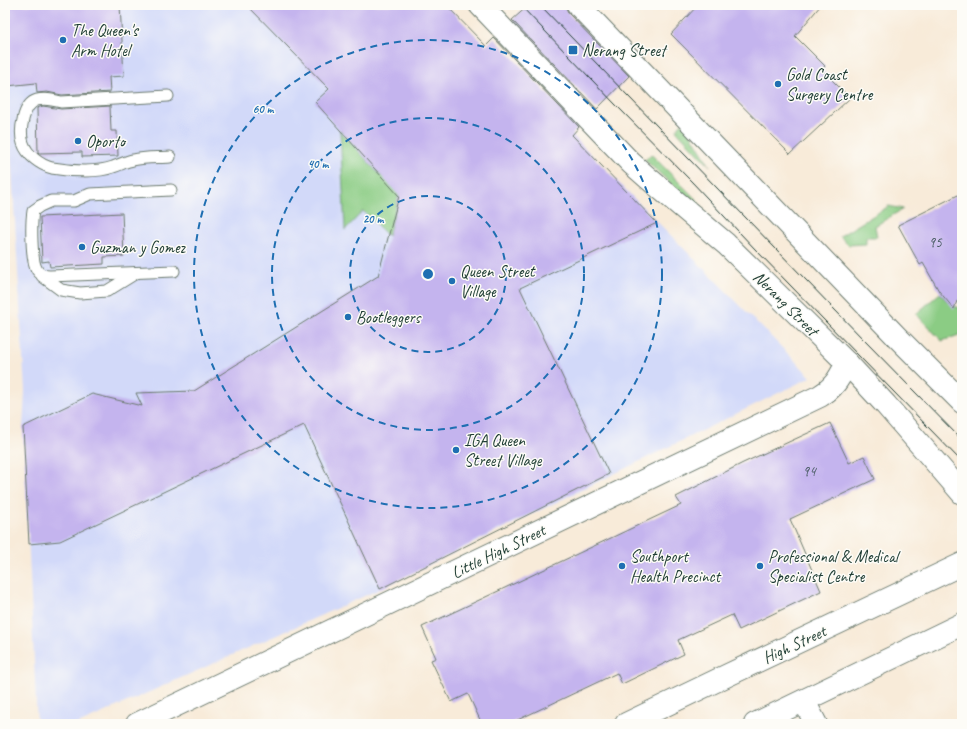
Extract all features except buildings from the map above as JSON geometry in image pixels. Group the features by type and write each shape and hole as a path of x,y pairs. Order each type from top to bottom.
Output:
{"main road":[{"name":"Nerang Street","path":"480,5 632,163 726,244 847,363 886,405 962,493"},
{"path":"578,5 896,336 962,402"},
{"name":"Little High Street","path":"137,724 820,396 834,386 847,363"},
{"name":"High Street","path":"626,724 962,564"},
{"path":"755,724 962,624"},
{"path":"804,701 816,724"}],"lane":[{"path":"168,96 61,102 45,99 36,100 27,108 23,117 22,128 23,143 30,155 51,168 75,171 95,170 112,168 132,160 170,157"},
{"path":"136,272 107,291 80,293 61,290 42,276 37,270 34,262 31,222 33,211 51,201 74,201 90,194 171,190"},
{"path":"42,276 174,271"}],"shaded area":[{"path":"5,5 446,5 609,173 811,377 380,589 78,724 37,724 23,427 25,391 7,86"}],"green space":[{"path":"682,123 689,131 710,166 676,130"},
{"path":"340,130 381,176 404,177 388,236 363,211 345,230"},
{"path":"651,154 698,201 697,206 694,205 645,160"},
{"path":"889,206 903,209 875,226 877,237 866,237 866,244 848,245 840,236"},
{"path":"940,293 947,301 962,310 962,334 942,341 916,314"}],"tram line":[{"path":"520,5 962,462"},
{"path":"540,5 962,440"}],"place":[{"name":"The Queen's Arm Hotel","path":"63,40"},
{"name":"Nerang Street","path":"573,50"},
{"name":"Gold Coast Surgery Centre","path":"778,84"},
{"name":"Oporto","path":"78,141"},
{"name":"Guzman y Gomez","path":"82,247"},
{"name":"Queen Street Village","path":"452,281"},
{"name":"Bootleggers","path":"348,317"},
{"name":"IGA Queen Street Village","path":"456,450"},
{"name":"Southport Health Precinct","path":"622,566"},
{"name":"Professional & Medical Specialist Centre","path":"760,566"}]}
